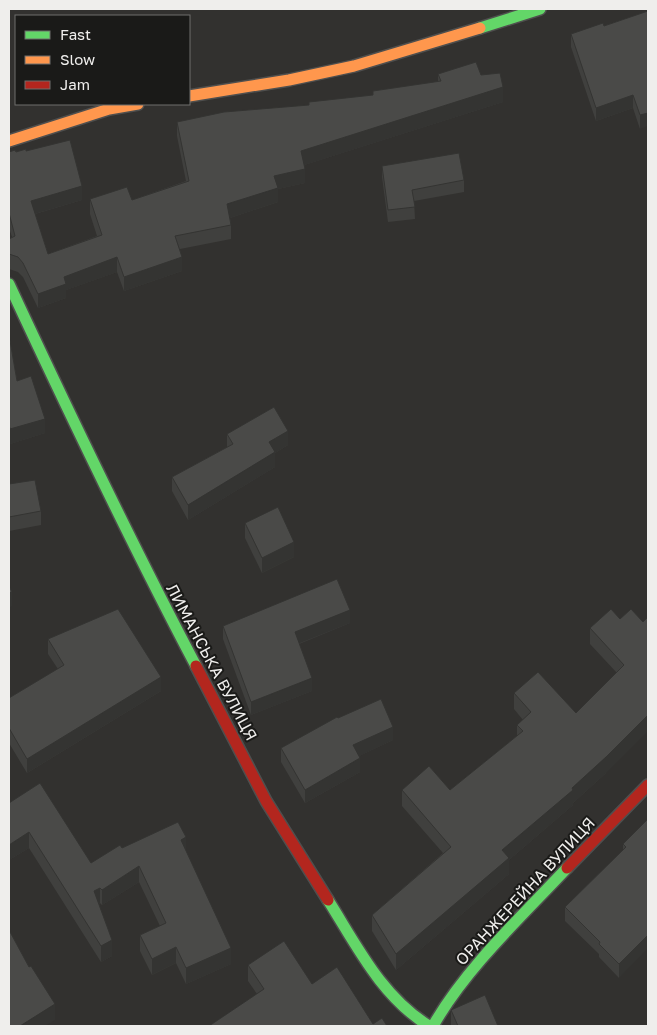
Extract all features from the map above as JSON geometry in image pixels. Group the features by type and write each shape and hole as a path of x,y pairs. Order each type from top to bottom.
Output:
{"street":[{"path":"190,96 289,80 354,66 540,9"},
{"path":"9,141 108,109 132,105"},
{"name":"ЛИМАНСЬКА ВУЛИЦЯ","path":"9,284 106,490 266,801 377,978 411,1016 429,1026"},
{"name":"ОРАНЖЕРЕЙНА ВУЛИЦЯ","path":"433,1026 442,1008 460,984 555,880 648,785"}],"building":[{"path":"648,11 648,113 640,115 633,95 596,108 571,34 603,23 604,26"},
{"path":"476,62 481,75 500,73 503,87 301,151 305,169 274,176 278,188 227,204 231,225 175,236 182,257 124,277 117,257 64,277 66,284 38,294 23,263 18,257 9,254 9,239 15,236 9,213 9,152 26,149 26,151 70,140 82,186 31,201 48,254 102,235 90,199 127,187 132,200 189,181 177,122 224,112 309,105 309,102 373,95 373,91 441,81 438,74"},
{"path":"459,153 464,180 412,190 415,207 388,210 382,166"},
{"path":"9,335 17,381 31,376 45,419 10,429 9,424"},
{"path":"274,407 288,431 269,442 275,452 188,505 172,477 233,444 227,434"},
{"path":"35,480 41,511 9,517 9,484"},
{"path":"278,507 294,542 262,558 245,523"},
{"path":"337,579 350,610 295,632 312,678 251,702 223,626"},
{"path":"118,609 161,677 27,759 9,728 9,698 64,665 48,639"},
{"path":"611,609 620,619 631,609 643,622 648,617 648,715 572,788 573,790 502,850 509,858 396,954 372,915 451,847 402,790 429,766 450,790 523,731 517,725 531,712 514,693 538,672 576,713 624,665 590,628"},
{"path":"381,699 393,727 353,745 360,758 305,790 281,748 337,717"},
{"path":"40,783 91,863 120,845 122,848 178,822 186,837 181,840 231,948 186,968 176,947 152,959 140,935 166,923 139,866 102,890 100,888 94,891 112,940 101,946 29,832 9,845 9,803"},
{"path":"648,819 648,935 619,964 565,907 626,847 623,844"},
{"path":"9,930 29,967 31,966 55,1004 20,1026 9,1026"},
{"path":"284,941 312,984 337,967 373,1024 382,1018 387,1026 209,1026 264,989 248,965"},
{"path":"485,995 498,1026 458,1026 451,1010"}],"traffic: fast":[{"path":"480,28 540,9"},
{"path":"9,284 100,477 196,666"},
{"path":"433,1026 461,984 513,924 567,868"},
{"path":"328,900 371,969 397,1000 429,1026"}],"traffic: slow":[{"path":"190,96 289,80 354,66 480,28"},
{"path":"9,141 109,109 132,105"}],"traffic: jam":[{"path":"196,666 266,801 328,900"},
{"path":"567,868 648,785"}]}
